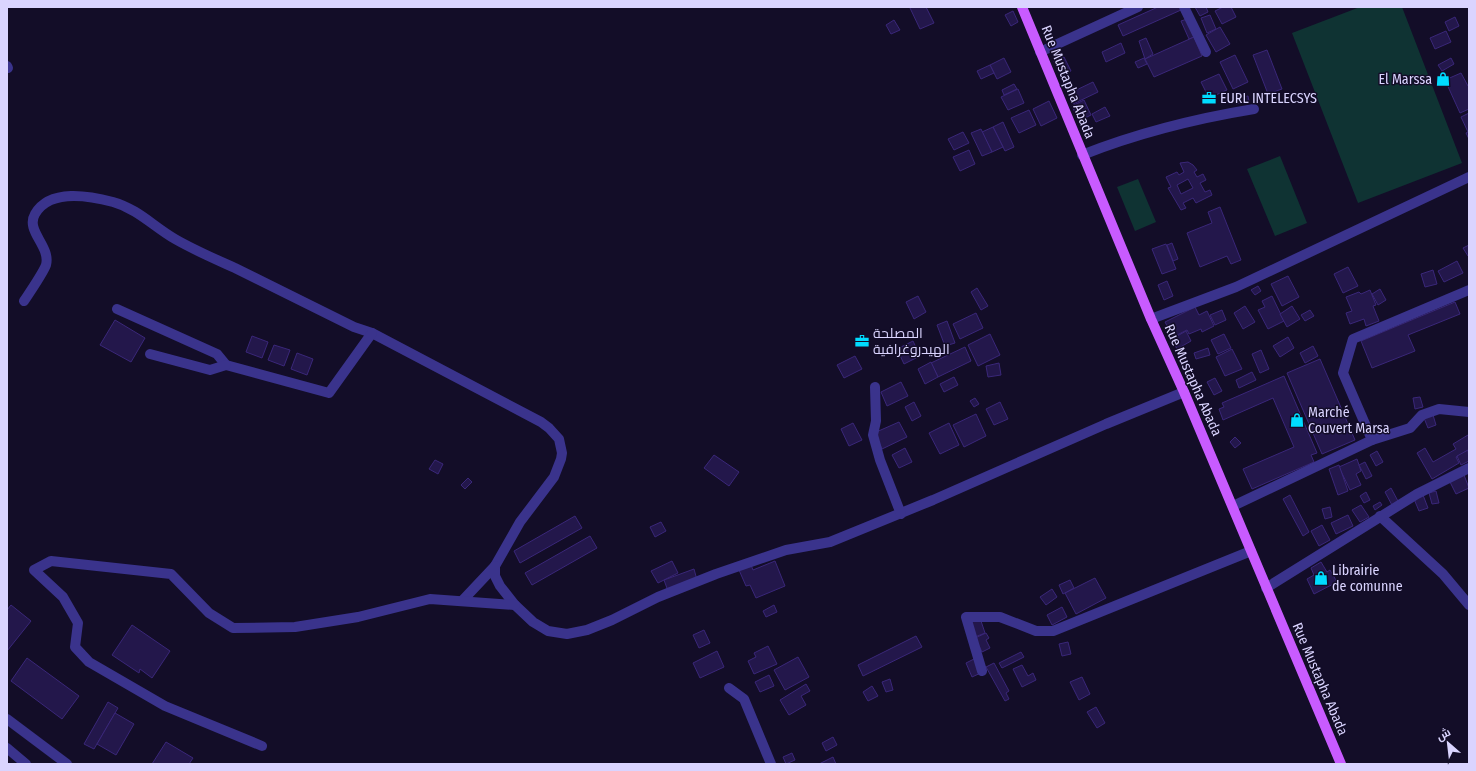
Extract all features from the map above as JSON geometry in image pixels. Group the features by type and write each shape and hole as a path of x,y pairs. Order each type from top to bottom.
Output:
{"main road":[{"name":"Rue Mustapha Abada","path":"1022,7 1151,319 1233,506 1266,588 1342,764"}],"street":[{"path":"1040,52 1138,7"},
{"path":"1184,7 1206,52"},
{"path":"1082,155 1147,132 1196,119 1254,109"},
{"path":"1151,319 1236,287 1469,177"},
{"path":"24,301 46,265 46,256 43,245 32,222 35,214 41,207 60,197 74,196 113,202 134,210 175,239 354,327 372,334 541,422 559,439 562,453 554,477 520,522 495,566 462,601"},
{"path":"1372,440 1343,373 1353,339 1469,290"},
{"path":"117,309 217,354 226,365"},
{"path":"150,354 210,370 226,365 329,393 372,334"},
{"path":"874,387 876,421 873,435 880,460 901,514"},
{"path":"495,566 495,576 500,586 515,605 533,622 548,631 567,634 588,630 658,596 716,574 786,550 830,542 901,514 1106,424 1184,392"},
{"path":"1233,506 1372,440 1410,428 1422,415 1439,409 1469,412"},
{"path":"1266,588 1417,494 1469,468"},
{"path":"1380,516 1443,574 1469,605"},
{"path":"982,671 966,617 1000,617 1036,631 1053,631 1251,551"},
{"path":"262,746 165,706 89,662 75,646 78,623 63,597 34,570 51,561 171,574 209,612 233,628 295,627 358,617 430,599 515,605"},
{"path":"729,688 744,699 771,764"},
{"path":"7,719 66,764"},
{"path":"7,748 26,764"}],"green space":[{"path":"1360,7 1402,7 1462,163 1358,203 1292,33"},
{"path":"1280,156 1307,223 1275,236 1247,169"},
{"path":"1138,179 1156,222 1135,231 1117,187"}],"building":[{"path":"926,7 934,23 920,29 910,8"},
{"path":"1158,7 1180,7 1181,10 1123,36 1118,25"},
{"path":"1195,7 1206,7 1208,12 1200,16"},
{"path":"1223,7 1231,7 1236,17 1222,24 1215,11"},
{"path":"1013,11 1018,22 1011,26 1005,15"},
{"path":"1210,15 1216,29 1207,33 1201,18"},
{"path":"1455,17 1459,26 1449,31 1445,22"},
{"path":"1187,19 1194,37 1189,39 1181,21"},
{"path":"894,20 900,30 891,34 886,25"},
{"path":"1220,27 1230,44 1216,52 1206,35"},
{"path":"1446,31 1451,42 1435,49 1430,38"},
{"path":"1194,37 1202,56 1154,77 1145,59"},
{"path":"1146,38 1153,54 1145,59 1139,41"},
{"path":"1121,43 1125,53 1106,62 1102,52"},
{"path":"1267,50 1282,89 1268,94 1253,55"},
{"path":"1235,55 1248,82 1233,89 1220,62"},
{"path":"1064,57 1071,71 1061,76 1054,61"},
{"path":"1004,58 1011,72 997,79 990,65"},
{"path":"1144,58 1147,64 1138,68 1135,62"},
{"path":"1451,58 1454,64 1442,71 1438,65"},
{"path":"990,65 994,73 981,79 977,71"},
{"path":"1461,73 1469,86 1469,109 1460,113 1445,80"},
{"path":"1219,74 1227,90 1209,98 1201,82"},
{"path":"1093,82 1098,92 1073,104 1068,94"},
{"path":"1014,84 1017,89 1004,95 1002,90"},
{"path":"1018,89 1024,103 1008,110 1001,97"},
{"path":"1248,96 1249,101 1236,104 1234,99"},
{"path":"1084,100 1091,115 1079,121 1072,106"},
{"path":"1049,101 1057,118 1041,126 1033,109"},
{"path":"1105,107 1110,116 1096,122 1092,114"},
{"path":"1029,110 1036,125 1019,133 1011,118"},
{"path":"1469,113 1469,139 1466,133 1468,132 1461,117"},
{"path":"1003,122 1014,147 1005,151 993,127"},
{"path":"993,127 1003,147 992,152 982,132"},
{"path":"981,129 992,152 982,156 971,133"},
{"path":"963,132 969,143 954,150 948,139"},
{"path":"969,150 975,164 960,171 953,157"},
{"path":"1188,162 1193,165 1197,170 1194,172 1197,177 1203,174 1206,180 1200,183 1205,192 1210,190 1212,195 1196,203 1193,198 1183,203 1186,208 1181,210 1168,188 1171,187 1166,177 1177,172 1179,175 1184,172 1180,163","holes":["1188,179 1193,188 1181,194 1177,185"]},
{"path":"1220,207 1241,260 1231,264 1227,256 1200,267 1187,233 1212,223 1208,212"},
{"path":"1172,243 1178,259 1173,261 1167,245"},
{"path":"1166,244 1176,269 1162,274 1152,249"},
{"path":"1469,245 1469,256 1468,256 1463,248"},
{"path":"1457,261 1463,273 1444,282 1438,271"},
{"path":"1348,267 1358,286 1343,293 1334,274"},
{"path":"1433,270 1437,284 1425,287 1421,274"},
{"path":"1288,276 1299,297 1282,306 1271,284"},
{"path":"1167,281 1173,296 1164,300 1158,285"},
{"path":"1258,286 1261,291 1255,295 1251,290"},
{"path":"977,288 988,306 981,310 971,292"},
{"path":"1380,289 1386,300 1378,305 1372,294"},
{"path":"1370,290 1376,305 1373,306 1379,321 1366,326 1364,319 1350,324 1346,313 1352,311 1346,297 1359,292 1361,294"},
{"path":"918,296 926,312 914,319 906,302"},
{"path":"1272,296 1284,321 1268,329 1258,310 1265,307 1262,301"},
{"path":"1455,302 1460,314 1408,335 1415,351 1372,368 1361,341"},
{"path":"1245,306 1255,322 1243,329 1234,313"},
{"path":"1292,306 1300,319 1287,327 1280,314"},
{"path":"1195,307 1199,315 1207,311 1214,326 1202,332 1201,329 1189,334 1187,330 1173,337 1165,322"},
{"path":"1222,310 1226,320 1215,325 1210,315"},
{"path":"1310,310 1314,316 1305,321 1301,315"},
{"path":"976,313 983,328 960,339 953,324"},
{"path":"115,320 145,338 131,362 100,345"},
{"path":"947,321 955,343 945,346 937,325"},
{"path":"1186,331 1191,341 1177,349 1172,339"},
{"path":"990,334 1000,355 978,366 968,345"},
{"path":"1224,334 1231,348 1218,354 1211,340"},
{"path":"252,336 268,342 262,358 246,352"},
{"path":"1288,337 1294,348 1280,357 1273,346"},
{"path":"913,341 920,356 904,364 897,349"},
{"path":"274,345 290,350 284,366 268,360"},
{"path":"1313,346 1318,356 1305,363 1300,353"},
{"path":"965,347 971,361 938,377 931,363"},
{"path":"1208,348 1210,355 1196,359 1194,353"},
{"path":"1232,349 1242,369 1225,376 1216,357"},
{"path":"1261,350 1269,369 1260,373 1252,354"},
{"path":"297,353 313,359 307,375 291,369"},
{"path":"855,356 862,369 844,378 837,365"},
{"path":"1320,359 1355,440 1322,454 1287,373"},
{"path":"931,362 938,377 925,384 918,369"},
{"path":"999,363 1001,375 988,377 986,366"},
{"path":"1252,372 1256,380 1239,388 1236,380"},
{"path":"1284,376 1317,453 1311,455 1314,462 1252,489 1243,469 1294,447 1273,398 1223,420 1219,409 1224,407 1222,403"},
{"path":"954,377 958,385 944,392 940,384"},
{"path":"1215,378 1222,391 1214,395 1207,382"},
{"path":"901,382 908,396 887,406 881,392"},
{"path":"1420,397 1423,407 1415,409 1413,398"},
{"path":"975,398 979,404 974,407 970,401"},
{"path":"914,402 921,416 912,421 905,407"},
{"path":"1000,402 1008,419 994,425 986,409"},
{"path":"976,414 986,436 964,447 953,425"},
{"path":"1433,415 1436,425 1428,428 1424,418"},
{"path":"899,422 907,437 882,449 874,433"},
{"path":"853,423 862,440 849,446 841,429"},
{"path":"949,423 959,445 940,454 929,433"},
{"path":"1468,435 1469,450 1456,457 1459,463 1432,479 1417,453 1425,448 1433,462 1456,449 1453,444"},
{"path":"1235,437 1241,443 1235,448 1230,442"},
{"path":"905,448 912,462 899,468 892,455"},
{"path":"1468,450 1469,461 1461,465 1457,456"},
{"path":"1377,451 1383,462 1376,466 1370,455"},
{"path":"714,455 739,472 729,486 704,468"},
{"path":"1357,459 1361,471 1356,474 1361,485 1350,490 1339,467"},
{"path":"435,460 443,464 438,474 429,469"},
{"path":"1365,462 1372,476 1366,479 1359,465"},
{"path":"1339,465 1348,491 1338,495 1329,469"},
{"path":"1464,475 1469,488 1456,494 1450,482"},
{"path":"468,478 472,482 465,489 461,485"},
{"path":"1391,488 1399,503 1393,507 1385,492"},
{"path":"1436,491 1439,503 1432,504 1429,493"},
{"path":"1366,492 1370,500 1364,503 1360,496"},
{"path":"1290,495 1309,532 1303,536 1283,499"},
{"path":"1423,495 1428,508 1419,511 1414,499"},
{"path":"1380,502 1382,505 1375,510 1373,506"},
{"path":"1361,505 1369,517 1360,522 1352,510"},
{"path":"1330,507 1332,517 1325,519 1322,509"},
{"path":"1348,515 1353,526 1336,534 1331,523"},
{"path":"575,516 582,528 520,563 514,551"},
{"path":"661,522 666,531 655,537 650,527"},
{"path":"1322,525 1330,540 1319,546 1311,531"},
{"path":"590,536 597,548 532,585 525,573"},
{"path":"672,561 678,573 658,583 651,571"},
{"path":"775,561 785,586 756,598 750,585 746,586 739,570 751,565 753,570"},
{"path":"1321,562 1327,572 1330,570 1337,582 1314,594 1307,579 1314,575 1311,568"},
{"path":"694,569 697,580 668,591 664,580"},
{"path":"1095,578 1106,598 1076,614 1065,593"},
{"path":"1070,580 1074,588 1063,594 1059,585"},
{"path":"1052,589 1057,597 1046,605 1040,597"},
{"path":"11,605 31,621 7,651 7,610"},
{"path":"774,605 777,612 766,617 763,611"},
{"path":"1062,607 1067,617 1052,625 1047,615"},
{"path":"980,618 985,633 975,637 969,622"},
{"path":"132,625 170,651 152,678 140,669 139,673 112,655"},
{"path":"704,630 710,643 699,648 693,635"},
{"path":"986,633 989,638 986,640 990,648 982,652 975,638"},
{"path":"916,636 922,647 863,676 858,665"},
{"path":"1068,642 1071,654 1062,656 1059,644"},
{"path":"768,646 777,664 754,674 748,661 756,657 754,653"},
{"path":"717,651 724,667 700,678 693,663"},
{"path":"1021,652 1024,657 1002,668 999,663"},
{"path":"798,657 809,677 785,690 774,670"},
{"path":"27,658 79,696 62,719 11,681"},
{"path":"976,658 983,672 972,677 966,663"},
{"path":"994,663 1009,691 1006,693 1009,699 1005,701 986,667"},
{"path":"1022,665 1028,676 1033,673 1036,680 1022,687 1013,669"},
{"path":"769,675 774,686 760,692 755,682"},
{"path":"1082,677 1090,694 1079,700 1070,682"},
{"path":"890,679 893,690 886,692 882,682"},
{"path":"806,684 810,691 801,696 806,705 789,715 780,700"},
{"path":"872,686 878,696 868,701 863,692"},
{"path":"108,702 118,708 94,749 84,744"},
{"path":"1096,707 1105,723 1097,728 1087,712"},
{"path":"115,713 134,724 116,755 97,744"},
{"path":"833,737 837,745 826,751 822,743"},
{"path":"166,742 193,758 189,764 152,764"},
{"path":"792,753 795,760 786,764 783,757"},
{"path":"833,757 836,764 819,764"}],"place":[{"name":"El Marssa","path":"1443,79"},
{"name":"EURL INTELECSYS","path":"1209,98"},
{"name":"المصلحة الهيدروغرافية","path":"862,341"},
{"name":"Marché Couvert Marsa","path":"1297,420"},
{"name":"Librairie de comunne","path":"1321,578"}]}
